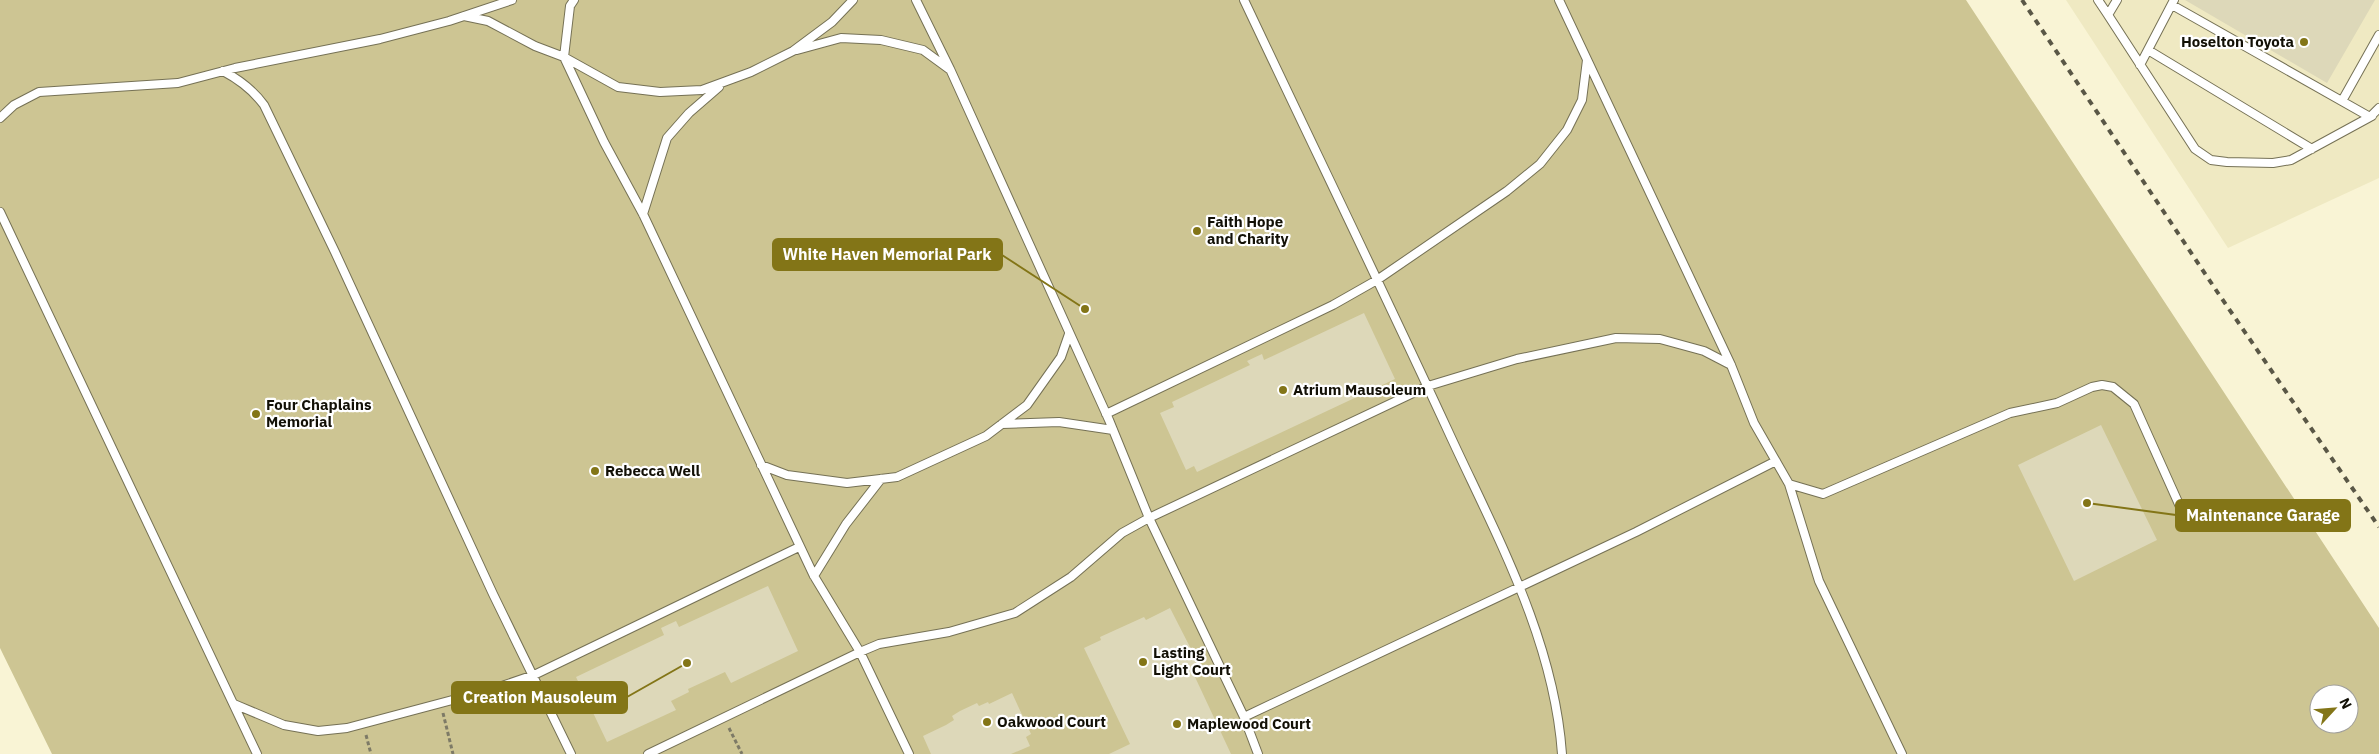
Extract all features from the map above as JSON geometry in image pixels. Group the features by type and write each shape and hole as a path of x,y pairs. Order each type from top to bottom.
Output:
{"lane":[{"path":"0,118 14,105 39,92 178,83 224,71 380,38 464,16 512,0"},
{"path":"574,0 570,6 564,57 604,142 643,214 799,546 814,576 860,652 909,754"},
{"path":"793,52 832,22 853,0"},
{"path":"916,0 950,69 1106,414 1149,518 1244,716 1258,754"},
{"path":"1244,0 1428,386 1520,586 1540,640 1557,710 1562,754"},
{"path":"1559,0 1731,365 1754,423 1789,484 1819,582 1902,754"},
{"path":"2098,0 2195,149 2211,160 2273,163 2291,160 2370,117 2379,110"},
{"path":"2108,15 2117,0"},
{"path":"2140,65 2173,3 2370,117"},
{"path":"464,16 488,21 534,46 564,57 618,87 660,92 702,90 793,52 841,38 880,40 923,50 950,69"},
{"path":"2342,101 2379,35"},
{"path":"2148,50 2312,149"},
{"path":"1106,414 1332,305 1377,280 1507,191 1540,164 1567,130 1582,100 1587,60"},
{"path":"224,71 242,81 256,94 264,105 344,270 493,594 571,754"},
{"path":"643,214 667,138 689,113 725,82"},
{"path":"0,212 257,754"},
{"path":"761,465 787,475 847,484 897,477 986,436 1027,405 1061,357 1069,334"},
{"path":"648,754 880,644 949,632 1015,614 1072,577 1122,533 1149,518 1428,386 1517,360 1616,338 1660,339 1704,350 1731,365"},
{"path":"1789,484 1823,494 2010,413 2056,403 2092,386 2102,384 2113,387 2134,404 2182,511"},
{"path":"1002,424 1059,422 1113,430"},
{"path":"1244,716 1636,532 1776,461"},
{"path":"814,576 846,524 881,479"},
{"path":"234,704 284,726 318,731 346,728 490,690 534,675 799,546"}],"path":[{"path":"440,703 453,754"},
{"path":"724,717 742,754"},
{"path":"363,723 371,754"}],"shaded area":[{"path":"0,0 1966,0 2379,628 2379,754 52,754 0,648"},
{"path":"2066,0 2379,0 2379,178 2228,248"}],"building":[{"name":"Hoselton Toyota","path":"2185,0 2375,0 2327,83"},
{"name":"Atrium Mausoleum","path":"1364,313 1395,379 1197,472 1194,466 1186,470 1160,413 1174,407 1172,402 1250,365 1247,361 1262,354 1264,360"},
{"path":"2101,425 2157,540 2074,581 2018,465"},
{"path":"768,586 798,651 731,683 725,672 688,689 689,692 671,701 676,710 607,742 576,677 664,635 661,628 676,621 679,627"},
{"path":"1170,608 1191,649 1189,650 1201,674 1195,677 1231,754 1109,754 1130,744 1084,648 1101,640 1100,637 1144,617 1146,620"},
{"name":"Oakwood Court","path":"1012,693 1031,734 1026,737 1030,746 1011,754 931,754 923,736 954,720 952,716 960,711 977,703 979,706 988,702 989,704"}],"railway":[{"path":"2022,0 2218,293 2379,527"}],"place":[{"name":"Hoselton Toyota","path":"2304,42"},
{"name":"Faith Hope and Charity","path":"1197,231"},
{"name":"White Haven Memorial Park","path":"1085,309"},
{"name":"Atrium Mausoleum","path":"1283,390"},
{"name":"Four Chaplains Memorial","path":"256,414"},
{"name":"Rebecca Well","path":"595,471"},
{"name":"Maintenance Garage","path":"2087,503"},
{"name":"Lasting Light Court","path":"1143,662"},
{"name":"Creation Mausoleum","path":"687,663"},
{"name":"Oakwood Court","path":"987,722"},
{"name":"Maplewood Court","path":"1177,724"}]}
